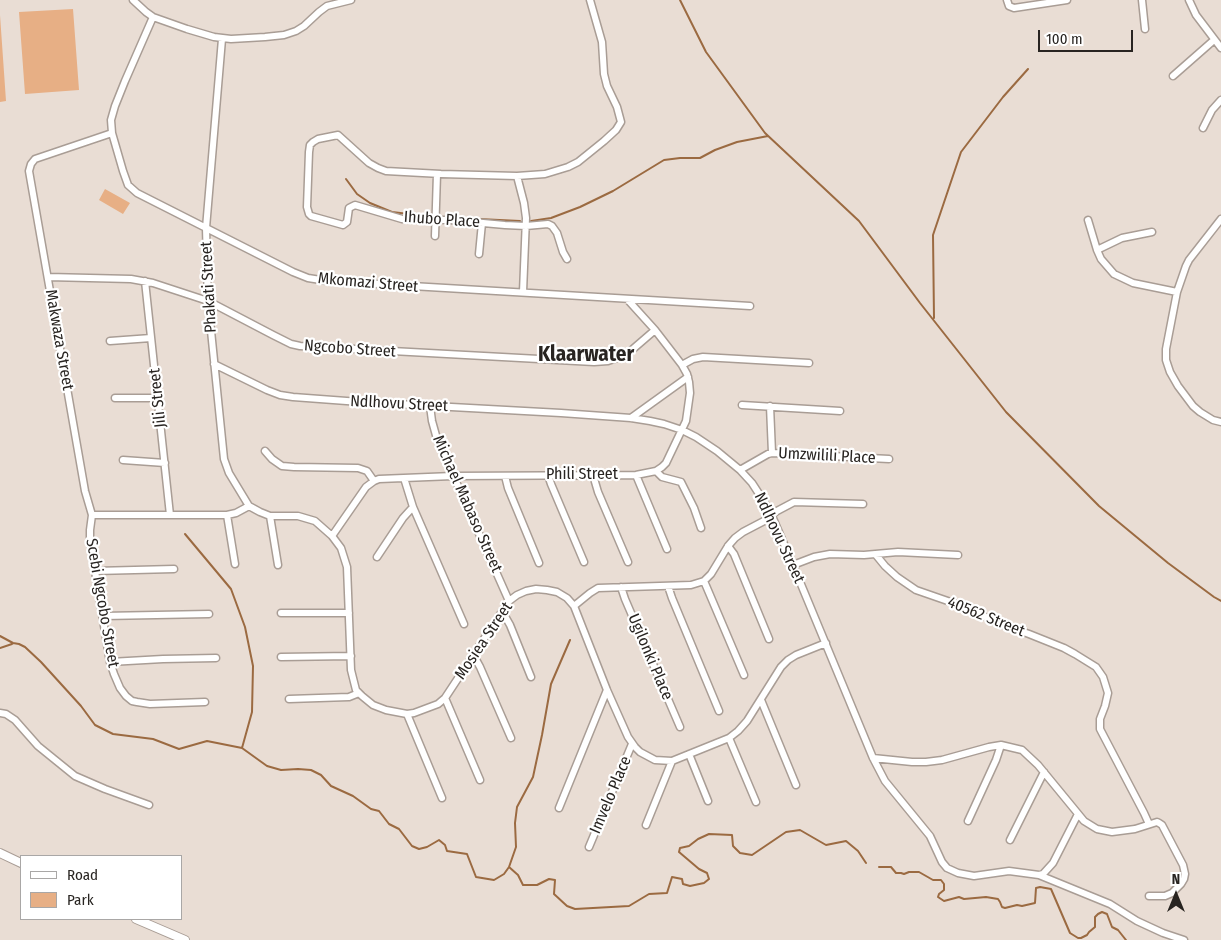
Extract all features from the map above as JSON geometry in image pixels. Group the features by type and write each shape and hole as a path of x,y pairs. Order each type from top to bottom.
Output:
{"street":[{"path":"133,0 146,12 154,16 187,29 222,39 284,35 304,26 327,6 352,0"},
{"path":"435,236 437,174 517,176 545,174 578,162 616,130 621,122 617,107 607,86 604,74 602,42 590,0"},
{"path":"1008,1 1010,7 1014,8 1067,0"},
{"path":"1142,0 1145,29"},
{"path":"1189,0 1196,15 1221,48"},
{"name":"Mkomazi Street","path":"154,16 124,80 111,120 112,133 128,185 137,193 293,272 316,280 750,306"},
{"name":"Phakati Street","path":"222,39 206,228 208,301 224,459 229,473 249,506"},
{"path":"1173,76 1214,40"},
{"path":"1203,128 1212,110 1221,100"},
{"name":"Makwaza Street","path":"92,515 85,491 29,171 35,159 112,133"},
{"name":"Ihubo Place","path":"437,174 392,172 378,168 338,135 318,139 310,145 307,207 311,216 343,225 347,222 349,208 355,205 402,219 526,226 545,224 552,226 567,259"},
{"path":"517,176 524,202 526,226 523,292"},
{"path":"1221,219 1189,260 1177,292 1166,348 1166,360 1178,386 1193,406 1208,418 1221,422"},
{"path":"1088,220 1101,259 1114,274 1133,283 1177,292"},
{"path":"479,254 482,223"},
{"path":"1097,250 1122,238 1152,232"},
{"name":"Ngcobo Street","path":"48,276 131,279 153,282 208,301 291,344 300,346 594,362 608,361 626,355 655,330"},
{"name":"Jili Street","path":"145,281 170,515"},
{"path":"628,299 682,365 688,377 690,393 686,421 666,463 656,471 662,477 681,482 694,508 701,528"},
{"path":"110,341 151,338"},
{"path":"682,365 703,357 809,363"},
{"name":"Ndlhovu Street","path":"214,364 267,390 286,396 631,418 682,430 718,451 752,483 772,516 873,758 885,781 930,836 942,862 958,874 974,876 1009,870 1039,875 1110,904 1137,921 1162,933 1184,940"},
{"path":"631,418 688,377"},
{"path":"116,398 157,398"},
{"path":"742,405 840,411"},
{"name":"Michael Mabaso Street","path":"430,406 437,439 510,601"},
{"path":"770,406 772,453"},
{"path":"265,451 282,466 294,468 358,468 366,471 374,481 366,487 332,536"},
{"name":"Umzwilili Place","path":"740,470 772,453 889,459"},
{"path":"123,460 165,463"},
{"name":"Phili Street","path":"374,481 453,476 636,475 656,471"},
{"path":"548,475 584,562"},
{"path":"593,475 598,492 628,562"},
{"path":"636,475 666,549"},
{"path":"504,476 540,563"},
{"path":"404,478 413,507 464,624"},
{"path":"826,643 788,660 781,667 747,721 729,738 672,761 655,760 640,752 632,744 607,690 574,606 595,589 691,585 704,581 711,574 735,538 764,522 777,511 798,501 863,504"},
{"path":"92,515 228,515 249,506 270,516 298,516 307,518 332,536 340,548 347,567 351,670 356,690 359,693 349,697 288,699"},
{"path":"377,556 403,518 413,507"},
{"name":"Scebi Ngcobo Street","path":"92,515 90,539 95,571 110,662 120,688 126,696 141,703 205,702"},
{"path":"228,515 234,564"},
{"path":"270,516 278,565"},
{"path":"728,546 734,554 769,640"},
{"path":"793,565 814,556 830,554 876,555 898,552 958,555"},
{"name":"40562 Street","path":"876,555 897,577 916,590 965,607 998,623 1064,648 1096,667 1108,693 1100,718 1100,728 1149,824"},
{"path":"95,571 174,569"},
{"path":"704,581 744,675"},
{"path":"668,586 719,711"},
{"name":"Ugilonki Place","path":"621,587 680,727"},
{"name":"Mosiea Street","path":"359,693 373,705 386,710 406,714 427,709 445,698 502,611 517,595 536,589 547,590 557,592 568,598 574,606"},
{"path":"502,611 510,625 531,677"},
{"path":"281,613 349,613"},
{"path":"103,616 209,614"},
{"path":"281,657 350,656"},
{"path":"474,656 511,738"},
{"path":"110,662 216,658"},
{"path":"559,808 607,690"},
{"path":"445,698 480,780"},
{"path":"760,700 796,785"},
{"path":"0,712 15,720 38,746 75,776 149,805"},
{"path":"406,714 442,798"},
{"path":"729,738 756,802"},
{"name":"Imvelo Place","path":"589,847 632,744"},
{"path":"873,758 912,762 942,760 1001,745 1025,752 1084,821 1097,829 1112,832 1135,829 1157,822 1162,825 1183,865 1185,874 1181,884 1172,893 1165,896 1149,896"},
{"path":"968,820 1001,745"},
{"path":"689,754 708,801"},
{"path":"646,825 672,761"},
{"path":"1010,840 1044,772"},
{"path":"1039,875 1043,874 1053,863 1078,814"},
{"path":"0,853 20,863"},
{"path":"138,920 185,940"}],"green space":[{"path":"73,9 79,90 25,94 19,12"},
{"path":"0,15 6,101 0,102"},
{"path":"105,189 130,203 123,214 99,200"}],"waterway":[{"path":"680,0 706,52 765,133 859,221 920,303 1006,412 1099,506 1168,563 1221,601"},
{"path":"934,318 933,235 961,152 1003,97 1028,69"},
{"path":"531,221 551,218 580,207 613,191 664,160 700,158 737,142 768,136"},
{"path":"346,179 357,194 370,203 392,212 434,217"},
{"path":"458,218 520,221"},
{"path":"185,534 231,589 245,627 253,666 252,712 242,748"},
{"path":"0,636 25,647 81,706 95,725 113,734 153,739 179,749 207,741 242,748 267,766 281,770 311,770 321,775 331,786 353,796 371,809 379,811 389,824 399,829 412,846 419,849 439,840 445,845 447,851 467,854 476,877 494,880 504,874 509,867 518,875 523,885 537,885 549,879 555,880 554,894 567,906 575,909 629,906 649,894 667,893 672,877 682,879 683,884 690,886 704,883 709,879 707,873 699,869 679,852 680,848 689,846 709,834 732,835 733,846 740,853 752,855 786,832 800,830 826,845 846,841 858,851 866,863"},
{"path":"509,867 516,847 515,823 517,807 533,777 551,684 570,640"},
{"path":"0,648 12,644"},
{"path":"879,867 891,867 896,873 919,872 933,880 941,880 944,884 944,890 938,897 944,901 959,897 964,899 986,897 998,899 1002,907 1005,908 1035,903 1036,888 1051,889 1070,933 1078,938 1087,935 1095,927 1095,917 1102,912 1107,914 1112,927 1118,930 1126,940"}],"district":[{"name":"Klaarwater","path":"586,355"}]}
